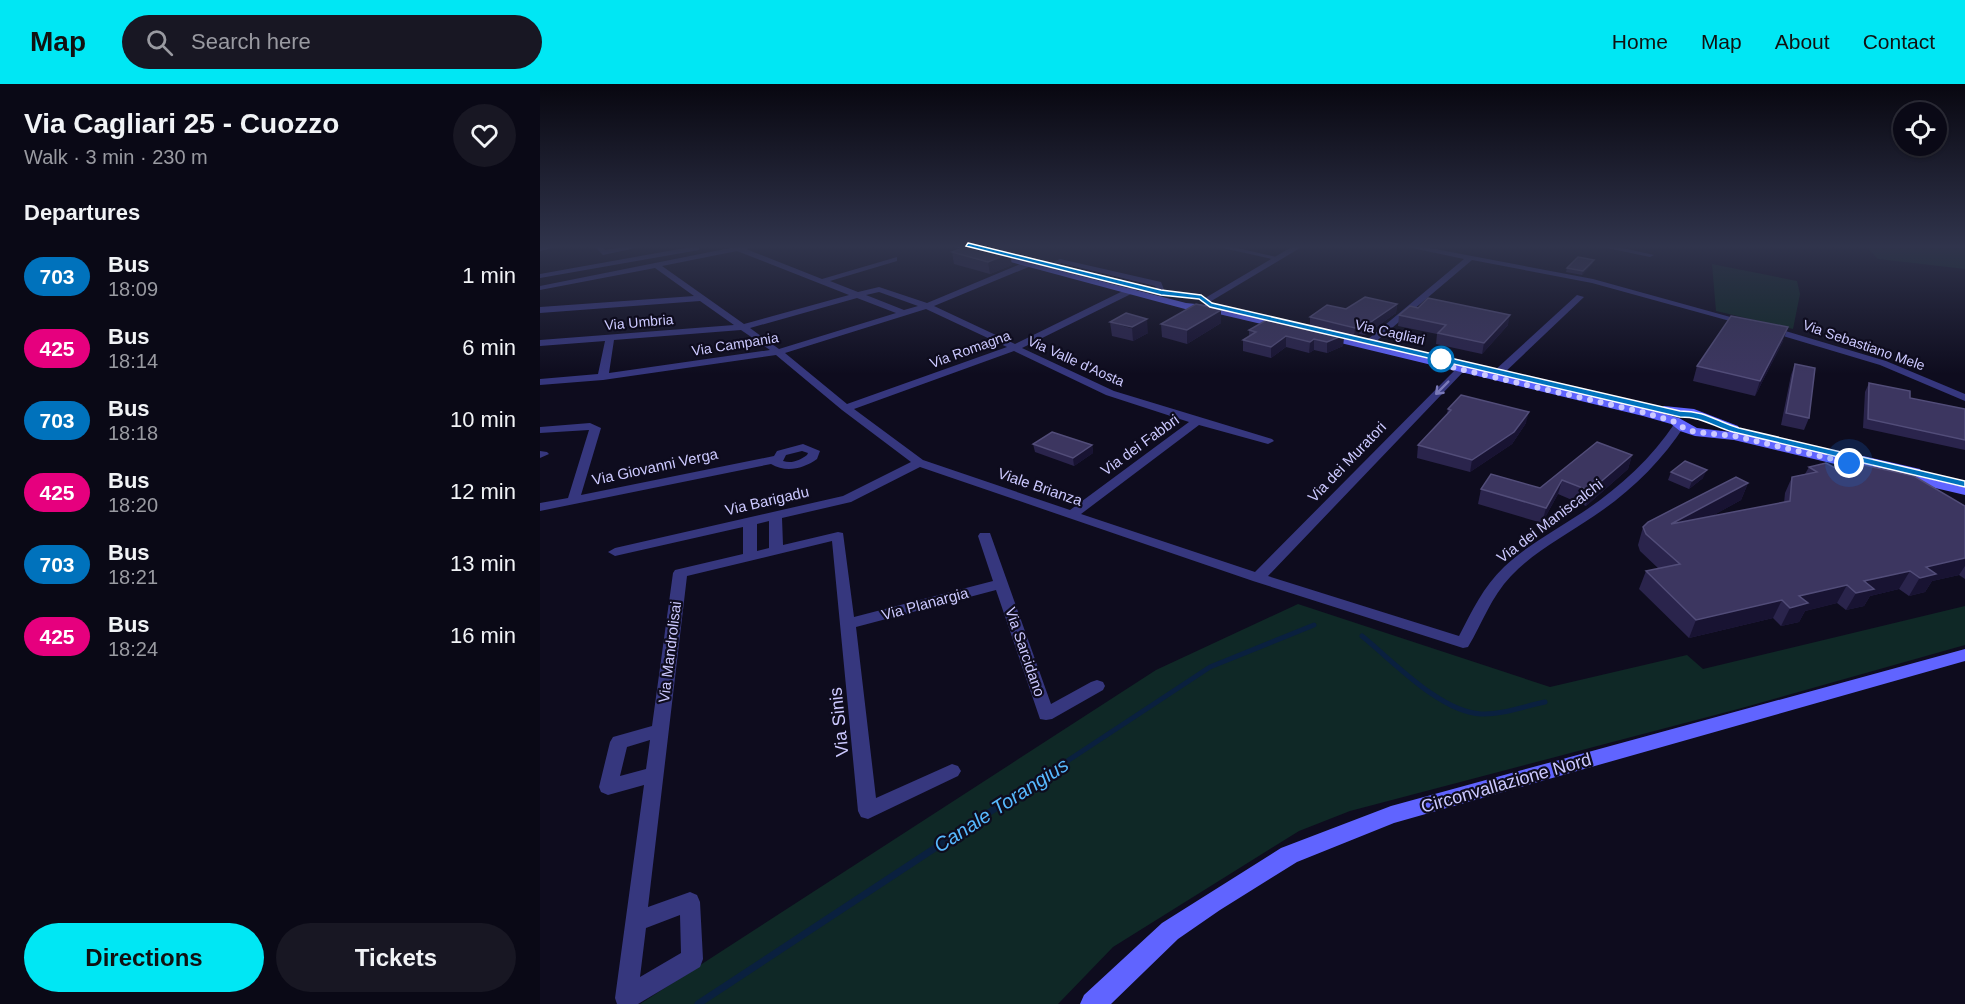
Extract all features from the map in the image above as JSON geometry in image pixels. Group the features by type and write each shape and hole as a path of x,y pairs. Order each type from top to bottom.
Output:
{"main road":[{"path":"1124,288 1194,301"},
{"path":"1143,288 1296,327"},
{"name":"Via Cagliari","path":"1710,430 1705,416 1692,413 1678,420 1461,369 1317,332 1370,342 1498,373 1678,420 1710,430 1965,490"},
{"name":"Via Cagliari","path":"1710,430 1965,484"},
{"name":"Circonvallazione Nord","path":"1093,1004 1170,931 1289,855 1327,839 1391,814 1965,655"}],"street":[{"name":"Viale Brianza","path":"688,288 778,352 846,408 920,463 1258,578 1464,643"},
{"path":"840,288 904,313"},
{"name":"Via Valle d'Aosta","path":"879,288 927,306 1110,393 1197,422 1268,441"},
{"name":"Via Umbria","path":"540,343 743,327 879,288"},
{"name":"Via Campania","path":"540,382 603,377 778,352 927,306 970,288"},
{"path":"1194,301 1224,288"},
{"path":"1370,342 1434,288"},
{"name":"Via Sebastiano Mele","path":"1620,288 1883,363 1965,398"},
{"name":"Via Romagna","path":"846,408 1014,348 1132,290"},
{"path":"1498,373 1580,297"},
{"path":"540,310 702,298"},
{"path":"603,377 609,338"},
{"name":"Via dei Muratori","path":"1258,578 1461,369"},
{"name":"Via dei Maniscalchi","path":"1464,643 1486,600 1508,571 1534,550 1604,504 1671,438 1678,420"},
{"name":"Via dei Fabbri","path":"1071,515 1197,422"},
{"path":"540,430 590,426 594,428 573,501"},
{"path":"1671,438 1710,430"},
{"name":"Via Giovanni Verga","path":"540,507 776,459"},
{"name":"Via Barigadu","path":"615,552 847,499 920,463"},
{"path":"750,522 750,556 776,550 776,516"},
{"name":"Via Sinis","path":"776,550 838,536 868,810 952,771"},
{"name":"Via Sarcidano","path":"985,536 1046,714 1097,686"},
{"name":"Via Mandrolisai","path":"636,921 690,902 692,959 626,998 680,573 750,556"},
{"name":"Via Planargia","path":"848,624 1001,584"},
{"path":"655,774 608,787 619,742 660,730"}],"green space":[{"path":"1714,288 1799,288 1800,294 1793,329 1716,311"},
{"path":"1298,604 1550,687 1687,655 1703,669 1965,606 1965,645 1738,709 1350,811 1299,831 1113,947 1058,1004 640,1004 1156,670"}],"building":[{"path":"1365,297 1397,304 1365,326 1360,324 1355,328 1310,317 1327,305 1346,309"},
{"path":"1428,298 1510,315 1484,343 1438,333 1446,325 1399,315 1410,306 1418,308"},
{"path":"1196,304 1221,310 1187,330 1161,324"},
{"path":"1126,313 1147,319 1132,327 1110,322"},
{"path":"1731,316 1788,327 1760,381 1697,366"},
{"path":"1270,318 1344,335 1327,342 1314,339 1310,342 1286,336 1271,347 1243,340 1256,332 1249,330"},
{"path":"1795,364 1815,368 1809,418 1786,413"},
{"path":"1869,383 1910,391 1910,398 1965,409 1965,440 1868,419"},
{"path":"1461,395 1529,412 1514,432 1472,460 1418,445 1451,410 1448,409"},
{"path":"1052,432 1092,445 1073,458 1033,444"},
{"path":"1597,442 1632,455 1590,491 1562,480 1546,508 1481,489 1491,474 1540,488"},
{"path":"1685,461 1707,470 1692,481 1671,472"},
{"path":"1826,463 1835,468 1859,464 1914,476 1965,506 1965,558 1926,567 1936,574 1920,578 1910,571 1864,581 1874,589 1856,593 1847,585 1799,596 1808,603 1790,608 1782,600 1696,620 1646,571 1680,564 1646,534 1643,527 1648,522 1736,477 1748,483 1671,524 1790,501 1792,477 1817,472 1809,467"}],"waterway":[{"name":"Canale Torangius","path":"1043,777 1210,667 1314,625"},
{"name":"Canale Torangius","path":"1362,636 1418,684 1449,704 1465,711 1481,714 1497,713 1545,702"},
{"name":"Canale Torangius","path":"698,1004 1046,775"}],"bus line":[{"name":"703","path":"1143,288 1201,298 1210,305 1566,389 1680,414 1698,414 1736,430 1965,484"}],"route":[{"path":"1441,359 1438,364 1646,413 1675,422 1695,432 1734,436 1849,463"}]}
